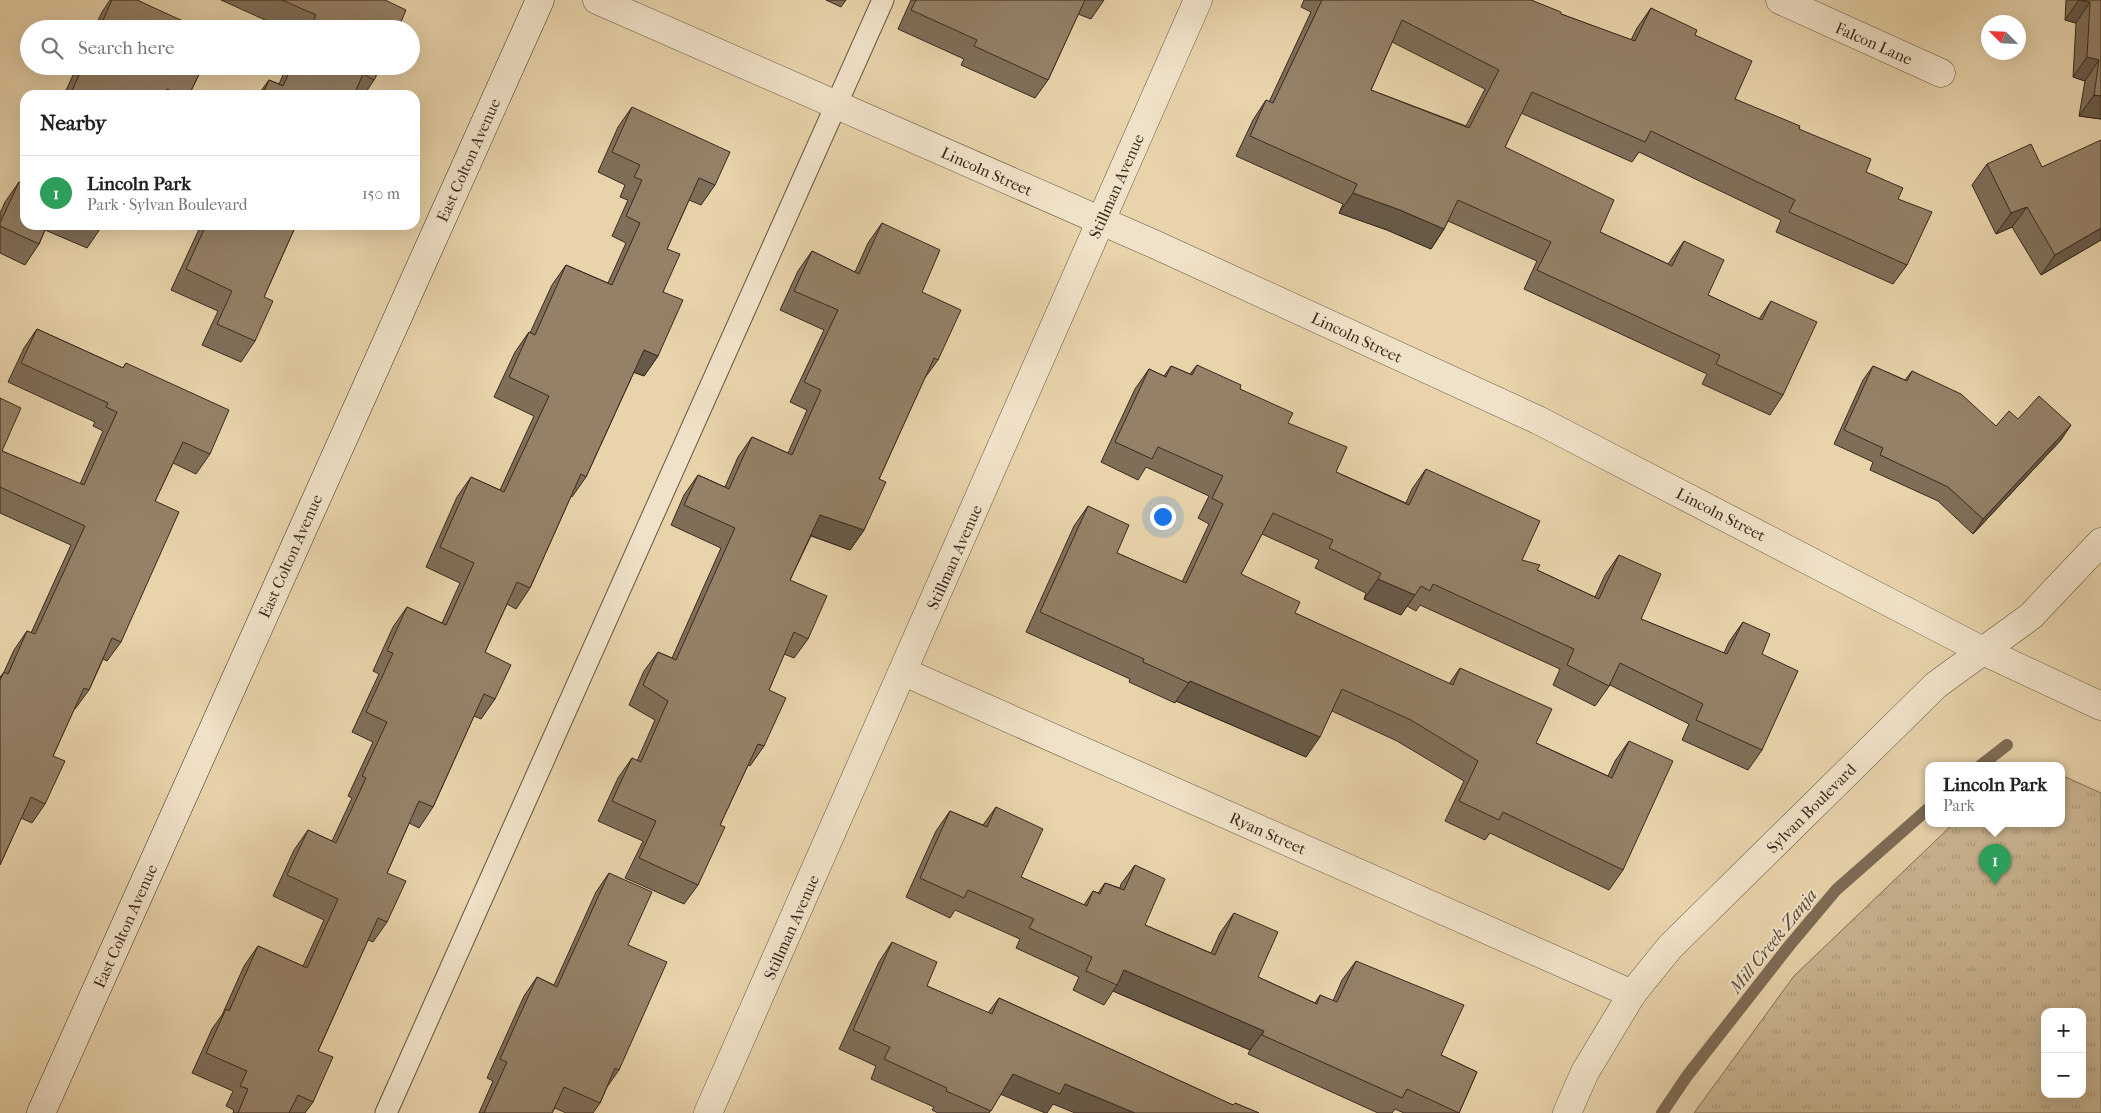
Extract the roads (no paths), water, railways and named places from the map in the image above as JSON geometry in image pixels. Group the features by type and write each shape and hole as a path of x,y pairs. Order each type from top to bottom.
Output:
{"street":[{"name":"East Colton Avenue","path":"41,1113 540,0"},
{"name":"Lincoln Street","path":"597,0 1100,220 1538,420 1981,650 2101,706"},
{"name":"Stillman Avenue","path":"708,1113 904,672 1100,220 1198,0"},
{"name":"Falcon Lane","path":"1780,0 1941,73"},
{"name":"Sylvan Boulevard","path":"1567,1113 1585,1072 1632,994 1670,947 1936,685 1981,650 2031,616 2101,542"},
{"name":"Ryan Street","path":"904,672 1632,994"}],"lane":[{"path":"386,1113 883,0"}],"waterway":[{"name":"Mill Creek Zanja","path":"1985,762 2007,745"},
{"name":"Mill Creek Zanja","path":"1662,1113 1687,1076 1789,946 1836,890 1925,812"}],"place":[{"name":"Lincoln Park","path":"1995,885"}]}
